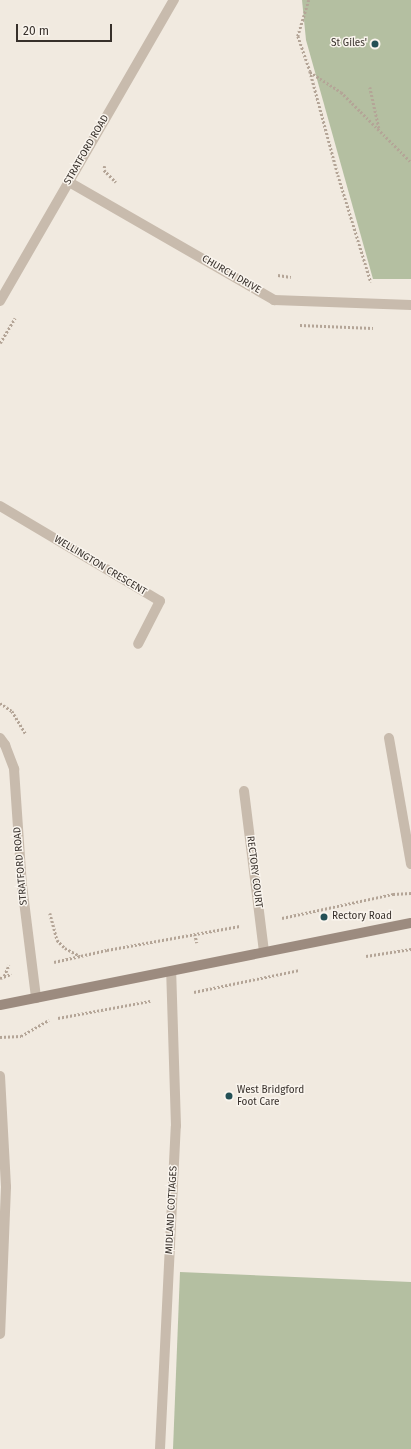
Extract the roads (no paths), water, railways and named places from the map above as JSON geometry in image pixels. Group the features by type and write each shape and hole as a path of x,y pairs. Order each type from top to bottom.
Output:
{"street":[{"name":"STRATFORD ROAD","path":"0,301 174,0"},
{"name":"CHURCH DRIVE","path":"69,182 274,300 411,305"},
{"name":"WELLINGTON CRESCENT","path":"0,506 160,602 138,644"},
{"name":"STRATFORD ROAD","path":"0,738 6,745 14,769 22,884 36,998"},
{"path":"389,738 411,864"},
{"name":"RECTORY COURT","path":"244,791 264,952"},
{"path":"0,1005 411,923"},
{"name":"MIDLAND COTTAGES","path":"160,1449 176,1126 172,971"},
{"path":"0,1076 6,1187 0,1334"}],"place":[{"name":"St Giles'","path":"375,44"},
{"name":"Rectory Road","path":"324,917"},
{"name":"West Bridgford Foot Care","path":"229,1096"}]}
